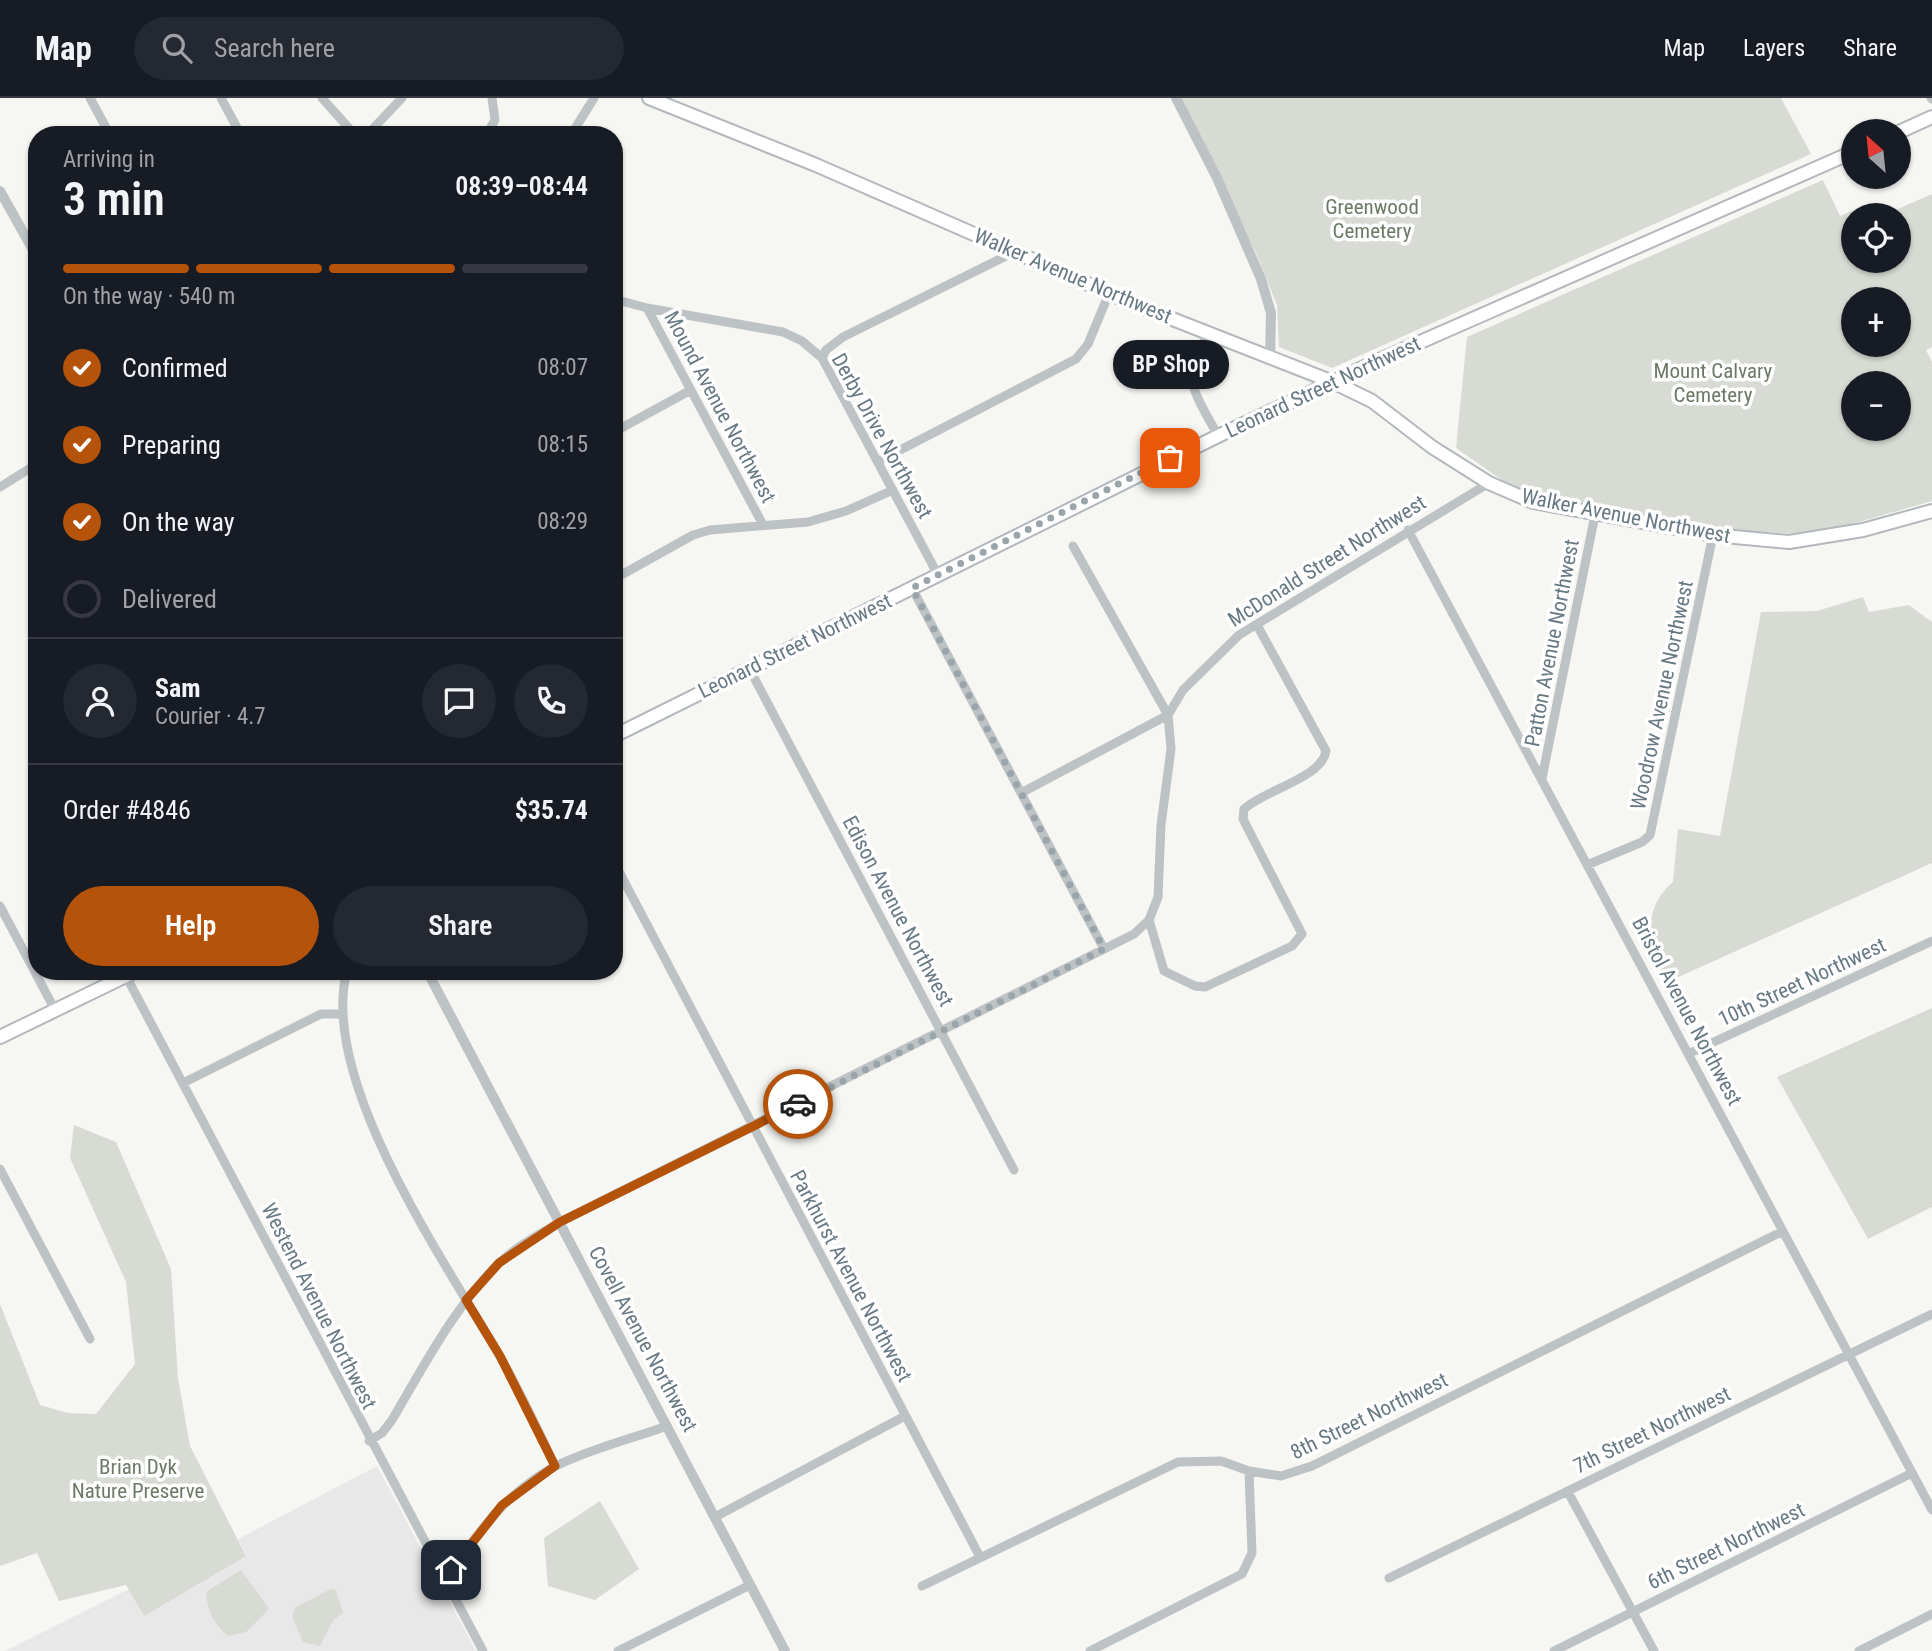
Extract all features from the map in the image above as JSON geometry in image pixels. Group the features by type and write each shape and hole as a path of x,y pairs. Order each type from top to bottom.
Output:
{"main road":[{"name":"Walker Avenue Northwest","path":"649,98 816,165 1209,334 1333,382 1372,401 1432,447 1489,483 1534,502 1713,535 1805,541 1863,530 1932,510"},
{"path":"1911,127 1932,117"},
{"name":"Leonard Street Northwest","path":"623,732 1218,436 1333,382 1841,157"},
{"path":"0,1037 118,980"}],"street":[{"path":"90,98 105,126"},
{"path":"221,98 236,126"},
{"path":"322,98 347,126"},
{"path":"376,126 402,98"},
{"path":"491,126 495,120 492,98"},
{"path":"577,126 594,98"},
{"path":"1176,98 1217,178 1261,279 1271,313 1270,359"},
{"path":"0,191 28,241"},
{"path":"821,358 826,350 844,337 1016,251"},
{"path":"879,461 1076,359 1088,344 1110,292"},
{"name":"Derby Drive Northwest","path":"623,301 783,332 802,341 821,358 879,461 938,575"},
{"name":"Mound Avenue Northwest","path":"647,308 689,391 762,523"},
{"path":"1209,334 1193,361 1191,373 1201,403 1218,436"},
{"path":"623,427 689,391"},
{"path":"0,487 28,470"},
{"name":"McDonald Street Northwest","path":"1021,793 1168,715 1183,690 1224,649 1257,625 1408,530 1489,483"},
{"path":"623,574 693,535 732,526 808,522 846,511 893,490"},
{"name":"Patton Avenue Northwest","path":"1542,778 1595,514"},
{"name":"Bristol Avenue Northwest","path":"1408,530 1932,1510"},
{"name":"Woodrow Avenue Northwest","path":"1587,865 1642,842 1652,829 1713,535"},
{"path":"369,1441 382,1433 392,1420 450,1321 466,1300 499,1263 560,1222 942,1033 1134,934 1149,920 1158,897 1161,825 1171,749 1168,715 1073,546"},
{"path":"912,588 1104,949"},
{"path":"1149,920 1164,971 1195,986 1206,987 1231,977 1292,946 1302,934 1243,819 1244,809 1268,792 1318,768 1326,751 1257,625"},
{"name":"Edison Avenue Northwest","path":"750,668 1014,1170"},
{"name":"Parkhurst Avenue Northwest","path":"623,879 980,1558"},
{"path":"0,906 28,959"},
{"name":"10th Street Northwest","path":"1688,1054 1932,941"},
{"path":"39,980 55,1010"},
{"name":"Westend Avenue Northwest","path":"134,980 183,1083 369,1441 483,1651"},
{"path":"346,980 342,1014 358,1085 386,1157 500,1356 555,1466"},
{"name":"Covell Avenue Northwest","path":"432,980 785,1651"},
{"path":"183,1083 321,1014 342,1014"},
{"path":"0,1169 90,1339"},
{"name":"8th Street Northwest","path":"922,1586 1178,1462 1220,1461 1249,1471 1281,1476 1312,1466 1783,1231"},
{"name":"7th Street Northwest","path":"1389,1578 1932,1314"},
{"path":"715,1517 905,1416"},
{"path":"445,1580 472,1540 502,1505 555,1466 667,1426"},
{"path":"1090,1651 1241,1574 1252,1553 1249,1471"},
{"name":"6th Street Northwest","path":"1554,1651 1912,1473"},
{"path":"1568,1492 1654,1651"},
{"path":"618,1651 750,1585"},
{"path":"1859,1651 1932,1614"}],"shaded area":[{"path":"377,1466 476,1651 5,1651 129,1589 143,1615 246,1555 238,1539"}],"green space":[{"name":"Greenwood Cemetery","path":"1175,98 1781,98 1811,154 1332,368 1279,347 1277,305 1256,253"},
{"name":"Mount Calvary Cemetery","path":"1823,180 1841,216 1841,273 1911,273 1911,203 1932,194 1932,347 1926,350 1932,362 1932,501 1831,530 1799,534 1731,530 1549,499 1509,485 1456,448 1467,337"},
{"path":"1863,597 1869,612 1909,605 1932,622 1932,863 1665,983 1652,943 1652,917 1663,893 1673,882 1678,829 1720,836 1761,612 1817,611"},
{"path":"1932,1008 1932,1207 1868,1239 1777,1077"},
{"name":"Brian Dyk Nature Preserve","path":"74,1125 116,1142 171,1269 178,1378 190,1446 246,1556 144,1616 126,1585 59,1601 37,1553 0,1566 0,1304 40,1405 68,1413 96,1414 135,1364 126,1282 70,1158"},
{"path":"600,1501 639,1569 595,1600 548,1586 544,1538"},
{"path":"241,1570 269,1609 246,1632 228,1636 212,1617 206,1592"},
{"path":"331,1589 336,1590 343,1613 333,1620 320,1646 303,1642 292,1616 296,1607"}],"way so far":[{"path":"798,1104 1104,949 912,588 1170,458"}],"place":[{"name":"BP Shop","path":"1170,458"}],"route":[{"path":"451,1570 502,1505 555,1466 500,1356 466,1300 499,1263 560,1222 798,1104"}]}
